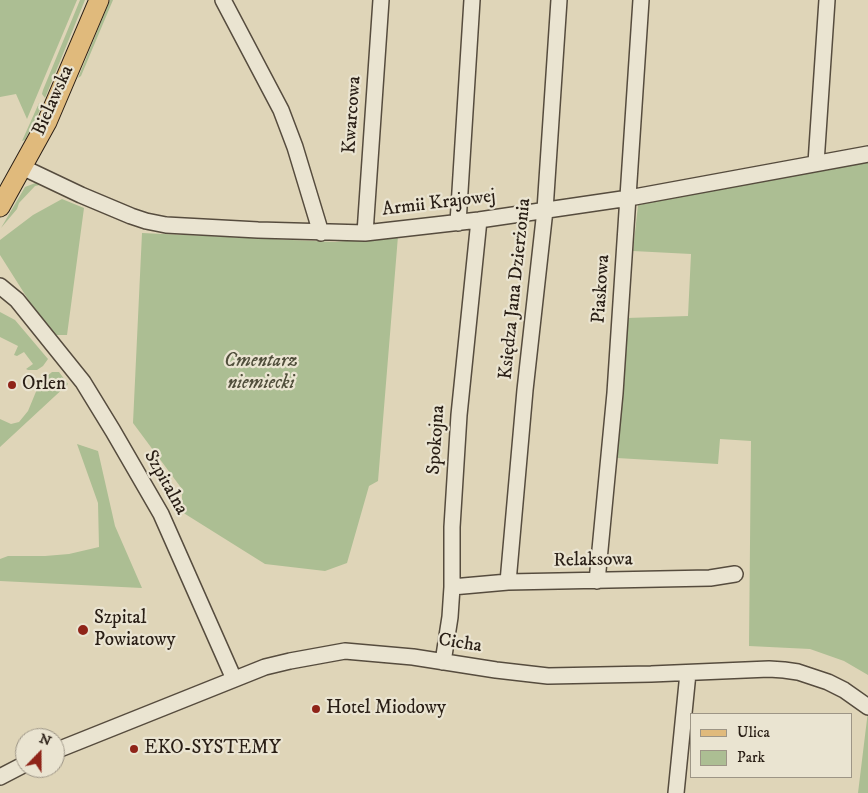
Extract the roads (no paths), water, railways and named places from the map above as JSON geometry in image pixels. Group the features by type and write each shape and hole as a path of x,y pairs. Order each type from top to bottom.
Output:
{"main road":[{"name":"Bielawska","path":"1,203 47,122 99,0"}],"street":[{"path":"223,0 281,110 295,147 321,233"},
{"name":"Kwarcowa","path":"366,233 381,0"},
{"path":"458,223 472,0"},
{"name":"Księdza Jana Dzierżonia","path":"508,582 526,381 545,210 559,0"},
{"name":"Piaskowa","path":"597,581 615,392 642,0"},
{"path":"816,163 827,0"},
{"name":"Armii Krajowej","path":"22,167 81,195 146,221 166,225 321,233 366,233 458,223 629,198 868,154"},
{"name":"Spokojna","path":"443,662 450,617 452,587 452,526 459,415 479,220"},
{"name":"Szpitalna","path":"0,286 17,300 83,382 161,514 234,679"},
{"name":"Szpitalna","path":"0,300 14,306 34,322"},
{"name":"Relaksowa","path":"452,587 508,582 710,578 735,574"},
{"name":"Cicha","path":"65,747 234,679 278,664 346,651 381,653 548,676 769,669 798,672 844,690 868,707"},
{"path":"676,793 688,673"},
{"path":"0,777 15,769"}],"place":[{"name":"Orlen","path":"12,385"},
{"name":"Szpital Powiatowy","path":"83,630"},
{"name":"Hotel Miodowy","path":"316,709"},
{"name":"EKO-SYSTEMY","path":"134,749"}],"park label":[{"name":"Cmentarz niemiecki","path":"261,373"}]}
